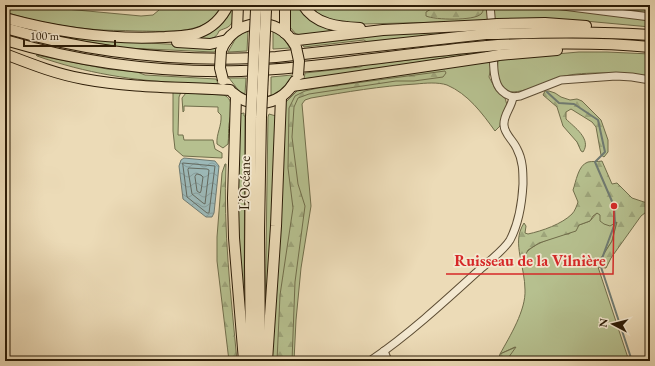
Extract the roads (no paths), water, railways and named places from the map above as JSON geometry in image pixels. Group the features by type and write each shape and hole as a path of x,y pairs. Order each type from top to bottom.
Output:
{"highway":[{"path":"5,18 65,32 151,38 186,36 199,33 214,24 228,5"},
{"path":"237,30 238,5"},
{"path":"285,5 291,40 299,61 298,76 292,86 282,97 259,104 245,101 233,93 223,80 220,68 221,51 227,40 237,30 246,26 260,23 273,26 291,40 383,30 497,29 546,32 615,32 650,35"},
{"path":"303,5 310,14 325,24 343,27 380,27 383,30"},
{"name":"L’Océane","path":"251,361 250,265 261,8"},
{"path":"5,28 73,45 138,55 191,59 241,60 276,57 486,29"},
{"path":"151,38 163,41 210,44 227,40"},
{"path":"5,40 71,57 137,67 190,71 240,71 276,68 487,46 498,50"},
{"path":"292,86 488,56 498,50 546,44 616,44 650,47"},
{"path":"5,48 60,67 135,84"},
{"path":"5,54 59,74 83,79 118,84 135,84 233,93"},
{"path":"233,93 234,238 244,361"},
{"path":"267,361 276,226 282,97"},
{"name":"L’Océane","path":"256,117 260,361"}],"street":[{"path":"490,5 494,77 501,91 513,97 520,96 561,80 616,76 650,80"},
{"path":"555,5 650,17"},
{"path":"370,361 442,304 509,242 519,217 523,184 521,159 517,148 503,125 506,114 513,102 513,97"},
{"path":"384,351 388,361"}],"water":[{"path":"184,158 215,161 219,166 214,213 212,217 206,217 183,199 179,166 181,160"}],"waterway":[{"path":"547,92 559,103 574,104 598,120 605,152 595,162 614,206 615,223 600,264 632,361"}],"place":[{"name":"Ruisseau de la Vilnière","path":"614,206"}]}
